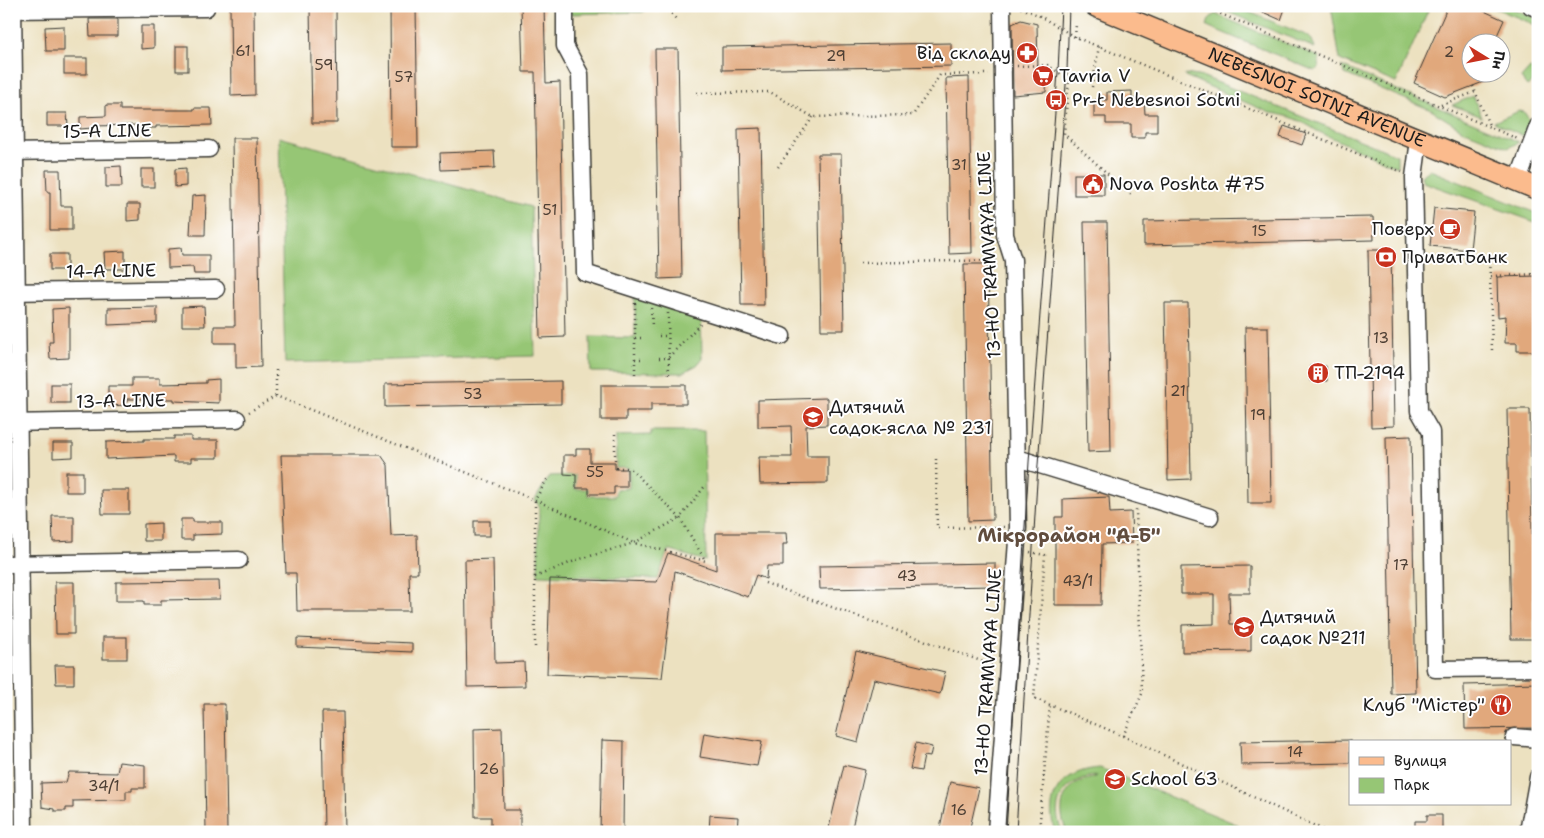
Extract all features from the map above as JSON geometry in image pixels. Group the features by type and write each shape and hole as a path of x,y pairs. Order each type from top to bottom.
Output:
{"main road":[{"name":"NEBESNOI SOTNI AVENUE","path":"1096,6 1538,189"}],"street":[{"path":"564,6 565,46 580,74 585,273 782,336"},
{"name":"13-HO TRAMVAYA LINE","path":"996,832 1018,527 1013,260 1005,235 1002,6"},
{"path":"1531,6 1538,9"},
{"path":"24,832 14,705 11,9 206,8"},
{"path":"1518,180 1538,126"},
{"path":"1419,140 1414,177 1419,411 1431,432 1435,669 1538,668"},
{"name":"15-A LINE","path":"11,152 209,149"},
{"name":"14-A LINE","path":"12,292 216,289"},
{"name":"13-A LINE","path":"12,423 237,419"},
{"path":"1016,458 1210,517"},
{"path":"13,564 239,560"},
{"path":"1514,738 1538,739"},
{"path":"1528,832 1538,777"}],"path":[{"path":"665,6 676,19"},
{"path":"1016,6 1038,14 1075,37 1414,177"},
{"path":"1202,6 1531,145"},
{"path":"1075,37 1076,24"},
{"path":"1092,87 1099,46"},
{"path":"697,93 770,92 813,117 913,115 940,75 1047,65 1069,79 1064,134 1132,196"},
{"path":"1473,86 1489,126"},
{"path":"1440,105 1475,92"},
{"path":"778,167 813,117"},
{"path":"860,262 1013,260"},
{"path":"1416,262 1489,261 1492,350"},
{"path":"1490,276 1538,274"},
{"path":"635,289 635,376"},
{"path":"668,299 669,377"},
{"path":"659,358 668,358 701,323"},
{"path":"659,336 668,336"},
{"path":"635,338 645,338"},
{"path":"635,359 645,359"},
{"path":"276,370 276,396"},
{"path":"237,419 276,396"},
{"path":"276,396 535,500 634,542 706,561 680,518 630,468 615,468 616,434"},
{"path":"936,459 937,528 1018,527"},
{"path":"535,647 535,500 549,476"},
{"path":"535,577 577,560 634,542 680,518 704,486"},
{"path":"1123,736 1142,694 1135,494"},
{"path":"1016,548 1045,555 1034,698 1123,736 1328,832"},
{"path":"765,583 1008,671"},
{"path":"1039,832 1050,705"}],"green space":[{"path":"570,6 652,6 643,12 570,14"},
{"path":"1224,6 1234,6 1308,36 1315,48 1220,9"},
{"path":"1331,6 1430,6 1396,83 1340,60"},
{"path":"1490,6 1507,6 1538,19 1538,26"},
{"path":"1215,14 1319,57 1319,67 1315,71 1207,26 1209,19"},
{"path":"1538,62 1536,76 1527,86 1521,78 1530,68 1534,69"},
{"path":"1341,66 1519,142 1508,148 1463,130 1431,110 1345,74"},
{"path":"1185,74 1204,77 1397,155 1397,167 1317,131 1300,121 1270,113 1185,76"},
{"path":"1473,96 1482,117 1452,105"},
{"path":"1519,111 1524,112 1530,121 1524,136 1494,122"},
{"path":"279,137 531,207 535,356 285,363"},
{"path":"1430,170 1538,214 1538,223 1423,182 1421,176"},
{"path":"635,289 701,310 702,359 697,365 682,373 591,372 590,337 635,338"},
{"path":"651,431 704,431 706,561 668,550 658,579 538,575 539,506 535,500 549,476 575,475 575,489 588,489 588,496 615,496 616,489 629,488 629,468 616,468 616,436 651,435"},
{"path":"1100,768 1236,824 1245,832 1235,832 1222,826 1230,832 1067,832 1062,813 1063,800 1075,784 1097,776 1077,781 1063,794 1057,812 1063,832 1055,832 1052,807 1054,796 1059,787 1066,779 1076,774"}],"building":[{"path":"230,6 254,6 255,95 231,96"},
{"path":"310,6 336,6 337,123 312,123"},
{"path":"390,6 416,6 418,147 391,147"},
{"path":"521,6 544,6 546,83 560,82 565,337 540,338 535,72 523,72"},
{"path":"1249,6 1286,6 1281,20"},
{"path":"1448,6 1473,6 1504,20 1499,32 1462,32 1462,82 1483,82 1445,97 1414,83"},
{"path":"89,19 118,19 118,36 90,36"},
{"path":"1021,20 1037,24 1038,70 1047,70 1046,92 1013,95 1012,24"},
{"path":"64,26 64,51 46,51 45,27"},
{"path":"141,26 154,26 154,48 141,49"},
{"path":"951,43 951,66 722,70 722,47"},
{"path":"176,46 188,46 188,71 176,71"},
{"path":"655,49 678,49 682,278 659,279"},
{"path":"64,58 87,58 87,74 64,74"},
{"path":"969,77 972,253 949,254 946,78"},
{"path":"1132,91 1132,99 1144,99 1145,114 1157,114 1157,132 1145,132 1145,138 1131,138 1131,124 1106,124 1106,117 1094,117 1094,100 1107,100 1107,92"},
{"path":"106,105 120,105 120,110 194,110 194,108 211,108 212,125 156,126 156,128 138,128 138,125 92,126 92,128 80,129 80,117 106,116"},
{"path":"47,113 67,113 68,126 47,126"},
{"path":"1284,126 1306,134 1302,145 1280,137"},
{"path":"761,128 764,305 741,305 738,129"},
{"path":"232,138 257,138 261,367 236,368 236,343 214,343 214,326 235,326"},
{"path":"494,151 495,168 441,170 440,153"},
{"path":"818,154 841,154 844,330 821,330"},
{"path":"121,166 122,187 106,187 106,167"},
{"path":"186,168 186,186 175,187 175,169"},
{"path":"141,169 154,169 154,187 141,187"},
{"path":"46,170 60,170 61,206 72,206 72,230 50,230 50,192 47,192"},
{"path":"1074,174 1104,174 1104,195 1074,195"},
{"path":"206,195 205,235 190,235 192,196"},
{"path":"127,204 140,204 140,220 127,221"},
{"path":"1434,208 1474,212 1470,250 1430,246"},
{"path":"1373,217 1374,240 1144,245 1144,221"},
{"path":"1084,222 1107,222 1111,451 1088,452"},
{"path":"181,248 182,255 209,255 209,274 194,274 193,267 168,268 168,249"},
{"path":"1368,250 1391,250 1394,426 1371,427"},
{"path":"125,251 125,269 105,269 104,252"},
{"path":"50,254 67,254 67,270 50,270"},
{"path":"964,264 988,264 993,520 968,521"},
{"path":"1538,276 1538,351 1517,351 1517,343 1505,343 1506,316 1498,317 1497,277"},
{"path":"1165,303 1188,303 1191,479 1168,480"},
{"path":"204,306 205,326 182,326 182,307"},
{"path":"157,307 157,323 108,325 108,308"},
{"path":"69,308 69,358 50,359 49,342 53,342 52,309"},
{"path":"1245,327 1268,327 1271,503 1248,503"},
{"name":"ТП-2194","path":"1310,366 1326,366 1327,381 1310,381"},
{"path":"132,378 160,378 160,384 206,383 206,380 219,379 219,403 174,401 174,399 127,399 127,405 108,406 108,386 132,386"},
{"path":"561,381 561,404 385,407 385,384"},
{"path":"51,384 70,384 70,403 51,403"},
{"path":"601,385 686,385 686,404 651,404 651,411 626,411 626,420 601,420"},
{"path":"827,398 827,425 806,426 807,456 828,456 828,483 760,484 759,457 792,457 791,426 758,427 758,400"},
{"path":"1507,409 1530,409 1534,639 1511,639"},
{"path":"174,436 191,436 191,440 218,440 218,458 191,458 191,462 174,462 174,456 106,459 106,442 174,439"},
{"path":"1411,436 1416,693 1391,694 1386,437"},
{"path":"53,443 73,443 73,457 53,458"},
{"path":"576,449 590,449 590,462 615,462 615,469 627,469 627,487 614,487 614,494 589,494 589,488 576,488 576,475 564,474 564,455 576,455"},
{"path":"281,455 381,455 388,465 391,536 417,535 418,573 409,573 410,611 297,611 296,573 286,573"},
{"path":"66,472 83,472 83,492 66,492"},
{"path":"101,490 129,490 129,514 102,514"},
{"path":"1109,497 1110,513 1131,512 1132,543 1102,544 1101,605 1055,605 1055,517 1063,517 1063,499"},
{"path":"52,516 74,516 74,541 53,542"},
{"path":"181,519 193,519 193,522 222,522 222,534 193,535 193,540 181,540"},
{"path":"474,521 490,521 490,536 474,536"},
{"path":"161,523 161,541 144,541 144,524"},
{"path":"716,533 786,533 787,544 783,544 783,566 767,566 766,579 756,575 748,597 675,571 662,678 547,674 550,579 657,582 668,553 716,570"},
{"path":"493,559 495,663 524,662 525,686 467,687 465,560"},
{"path":"995,563 995,586 820,589 819,566"},
{"path":"1250,566 1250,593 1229,593 1230,624 1251,624 1251,651 1182,652 1182,625 1214,624 1214,594 1181,594 1181,567"},
{"path":"219,581 220,599 161,600 161,605 144,605 144,601 116,601 116,582"},
{"path":"55,582 74,582 74,634 56,634"},
{"path":"103,637 127,637 127,659 103,659"},
{"path":"297,638 412,643 412,652 297,647"},
{"path":"856,651 945,672 940,694 874,679 858,742 836,736"},
{"path":"55,665 74,665 74,684 56,684"},
{"name":"Клуб \"Містер\"","path":"1537,683 1538,728 1465,729 1464,685"},
{"path":"204,704 225,704 227,832 206,832"},
{"path":"322,712 343,712 345,832 324,832"},
{"path":"502,728 504,810 520,810 520,832 491,832 491,817 475,817 474,729"},
{"path":"704,733 762,742 757,766 700,757"},
{"path":"602,740 624,741 623,832 600,832"},
{"path":"1349,740 1349,763 1241,765 1240,742"},
{"path":"916,743 932,747 930,757 924,756 921,771 910,769"},
{"path":"119,762 145,765 145,788 132,788 132,791 126,791 126,800 73,801 73,808 66,808 66,811 54,811 54,809 42,807 41,783 66,782 69,772 117,773"},
{"path":"844,765 865,770 851,832 828,832"},
{"path":"950,782 979,788 969,832 939,832"},
{"path":"710,815 738,817 737,832 709,832"},
{"path":"1427,815 1442,815 1442,832 1415,832 1415,821 1427,821"}],"tram line":[{"path":"1006,832 1029,462 1058,72 1061,6"},
{"path":"1016,832 1038,465 1067,71 1069,6"}],"place":[{"name":"Від складу","path":"1027,53"},
{"name":"Tavria V","path":"1043,76"},
{"name":"Pr-t Nebesnoi Sotni","path":"1056,100"},
{"name":"Nova Poshta #75","path":"1093,184"},
{"name":"Поверх","path":"1450,229"},
{"name":"ПриватБанк","path":"1386,257"},
{"name":"ТП-2194","path":"1318,373"},
{"name":"Дитячий садок-ясла № 231","path":"813,417"},
{"name":"Дитячий садок №211","path":"1244,627"},
{"name":"Клуб \"Містер\"","path":"1501,705"},
{"name":"School 63","path":"1115,779"}],"district":[{"name":"Мікрорайон \"А-Б\"","path":"1069,535"}]}
